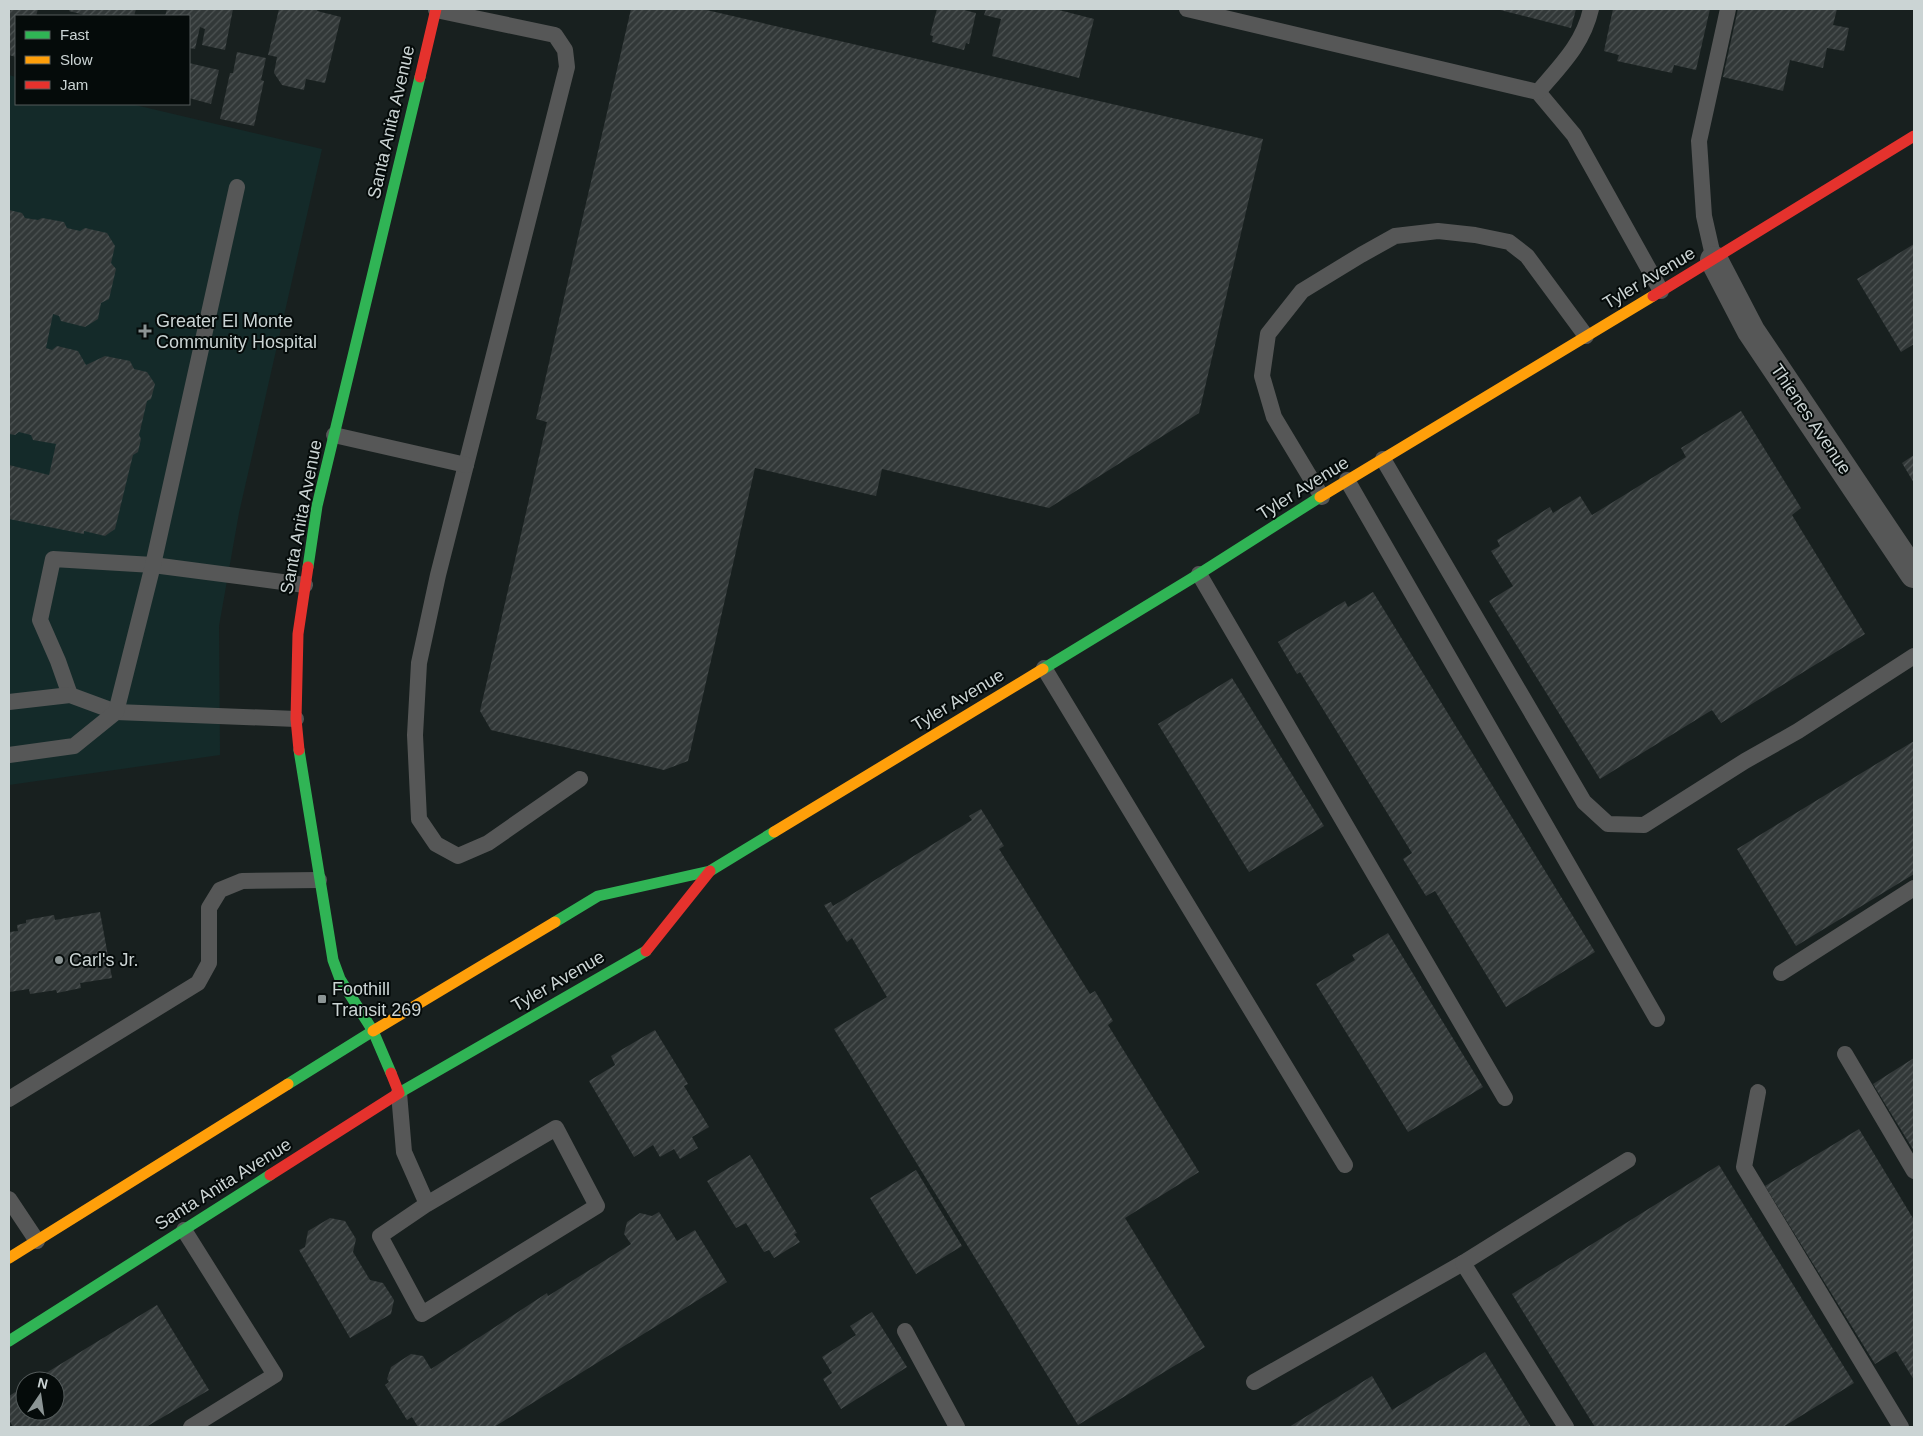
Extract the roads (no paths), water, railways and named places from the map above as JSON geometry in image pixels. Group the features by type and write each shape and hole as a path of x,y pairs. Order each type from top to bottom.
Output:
{"main road":[{"name":"Santa Anita Avenue","path":"9,1341 399,1093 372,1031 340,979 334,960 301,768 296,719 298,634 317,506 436,10"},
{"name":"Tyler Avenue","path":"372,1031 598,896 710,871 1199,574 1347,480 1661,290 1714,260 1914,136"},
{"name":"Tyler Avenue","path":"399,1093 648,950 710,871"},
{"path":"9,1258 372,1031"}],"street":[{"name":"Thienes Avenue","path":"1714,260 1751,331 1914,574"}],"lane":[{"path":"1187,9 1538,92 1574,135 1661,290"},
{"path":"1538,92 1574,49 1587,27 1591,9"},
{"path":"1714,260 1704,216 1699,141 1728,9"},
{"path":"436,10 555,35 565,50 567,67 438,575 420,663 415,735 419,819 436,844 458,856 488,843 580,779"},
{"path":"9,755 74,746 116,712 154,565 237,187"},
{"path":"1322,496 1274,416 1262,376 1268,334 1302,291 1361,254 1395,236 1438,230 1475,234 1509,242 1527,256 1586,336"},
{"path":"334,435 466,465"},
{"path":"1383,459 1584,802 1608,824 1644,825 1745,761 1798,731 1914,656"},
{"path":"1347,480 1657,1020"},
{"path":"70,695 40,620 53,559 154,565 305,585"},
{"path":"1199,574 1505,1098"},
{"path":"1044,668 1345,1165"},
{"path":"9,702 70,695 116,712 296,719"},
{"path":"9,1098 198,983 209,963 209,908 220,890 242,881 319,880"},
{"path":"1781,973 1914,888"},
{"path":"1845,1054 1914,1171"},
{"path":"1758,1092 1744,1167 1901,1427"},
{"path":"399,1093 404,1152 427,1204"},
{"path":"556,1128 597,1206 422,1314 380,1236 427,1204 556,1128"},
{"path":"1254,1382 1463,1263 1628,1160"},
{"path":"9,1199 37,1241"},
{"path":"184,1230 275,1375 191,1427"},
{"path":"1463,1263 1566,1427"},
{"path":"905,1331 957,1427"}],"place":[{"name":"Greater El Monte Community Hospital","path":"145,331"},
{"name":"Carl's Jr.","path":"59,960"},
{"name":"Foothill Transit 269","path":"322,999"}]}
